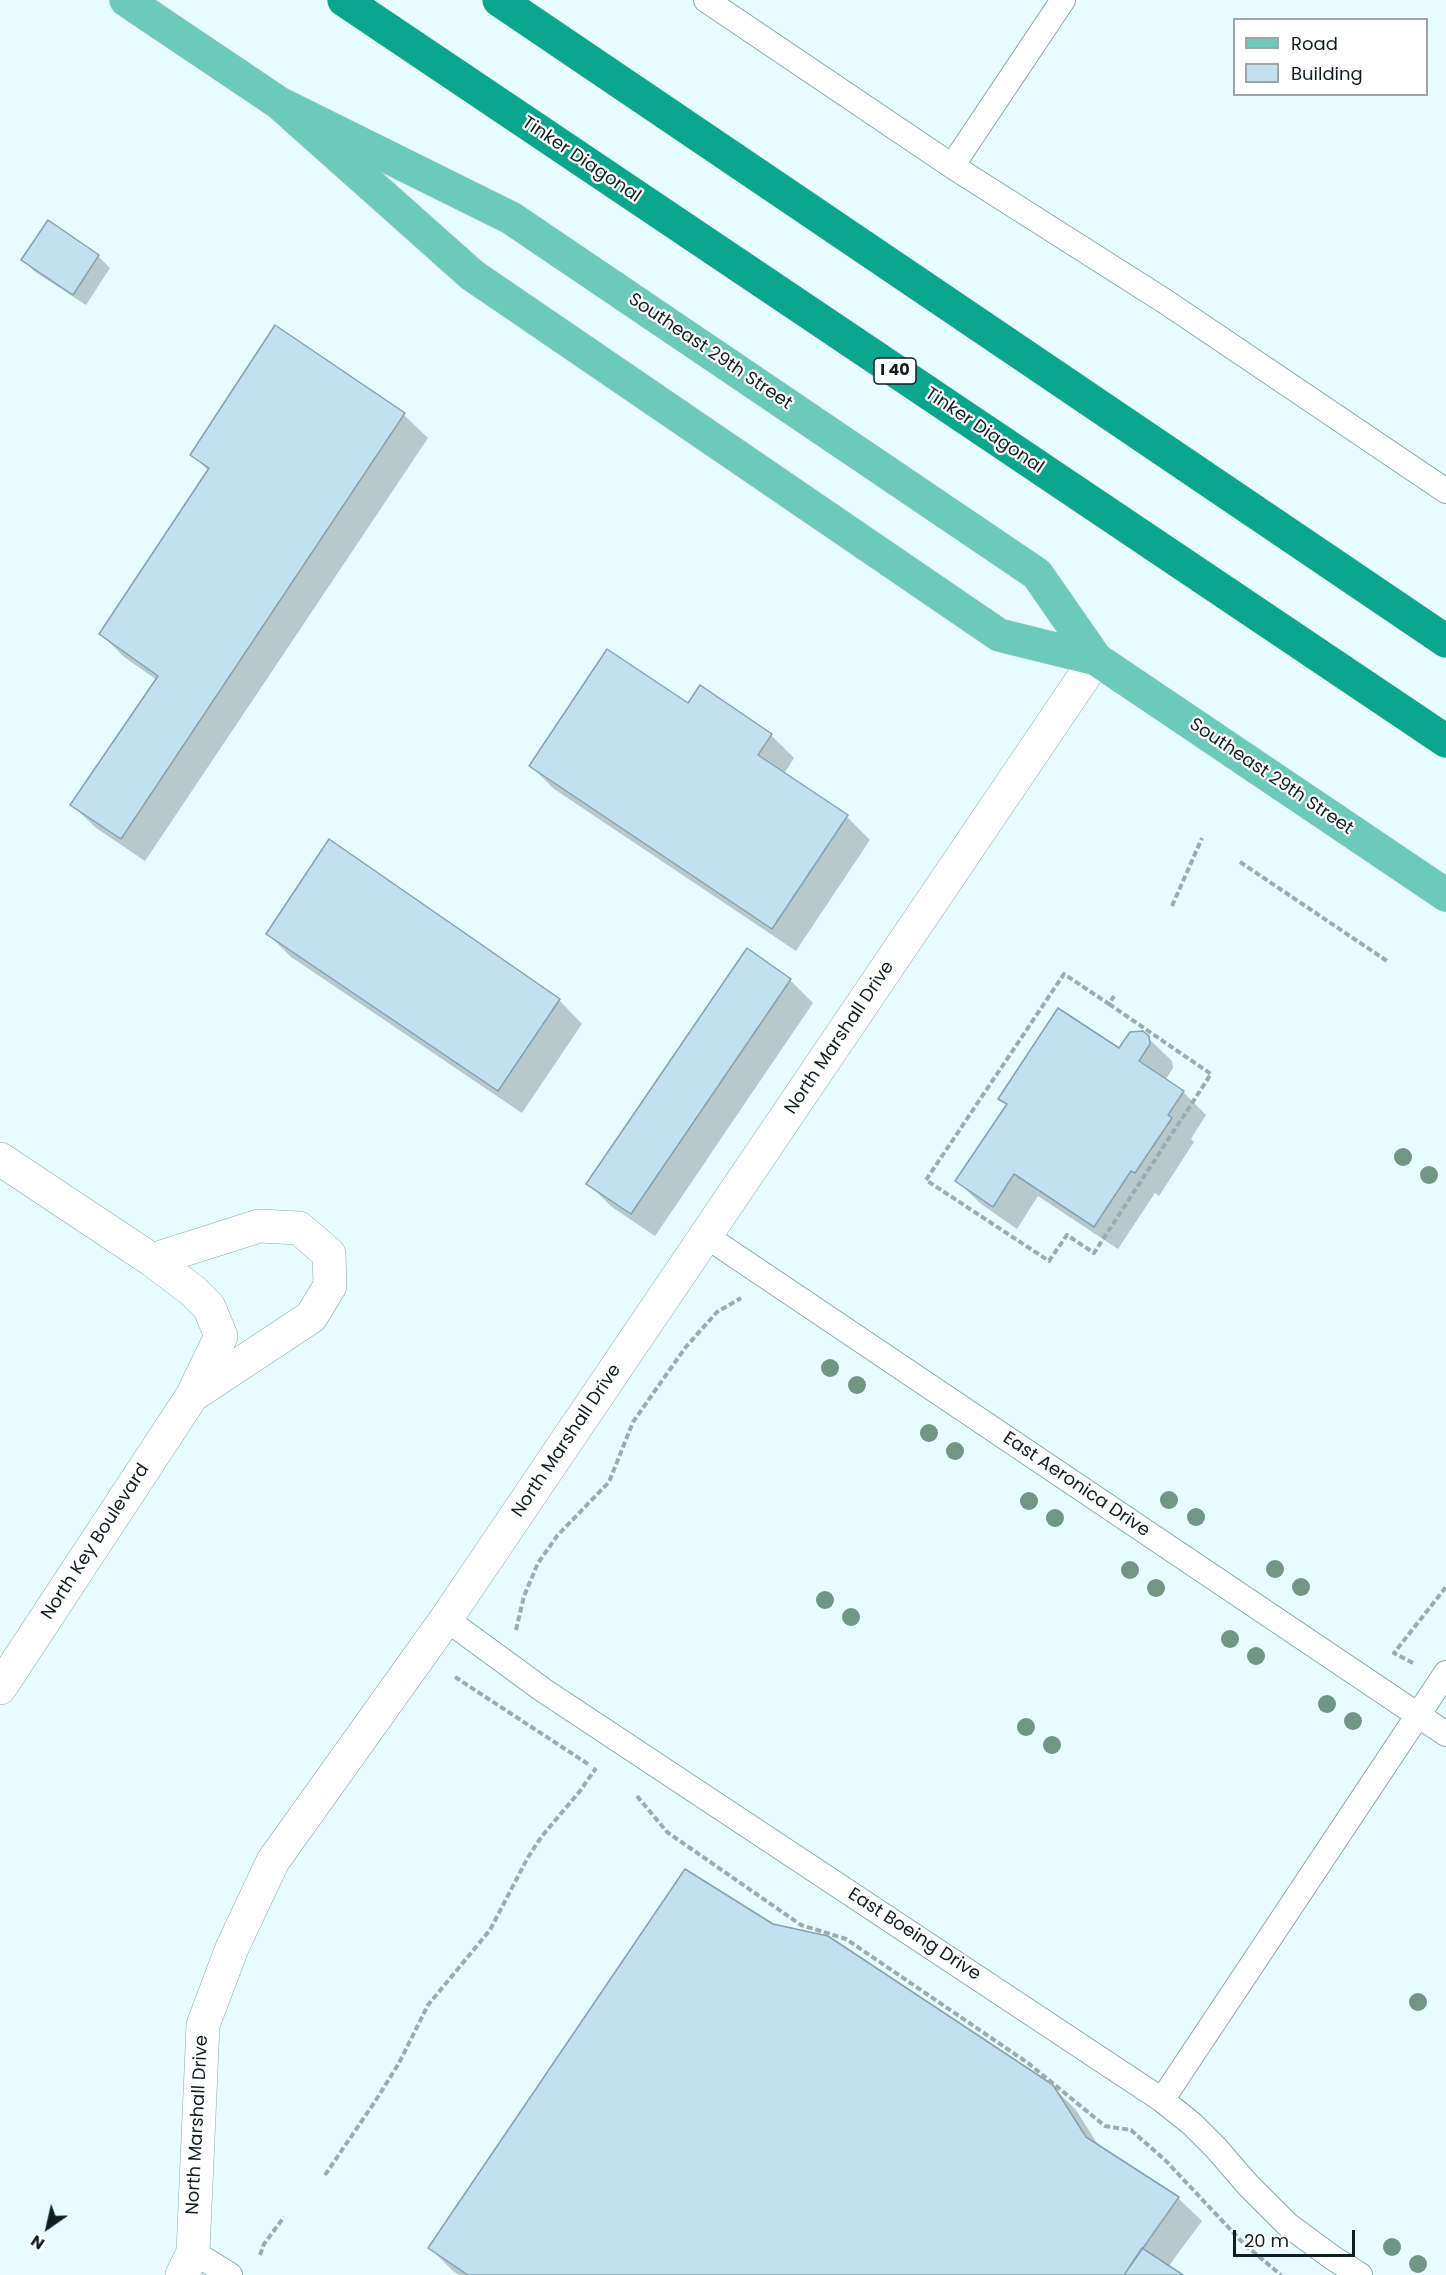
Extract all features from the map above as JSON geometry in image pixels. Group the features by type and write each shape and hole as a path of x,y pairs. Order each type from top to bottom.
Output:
{"highway":[{"name":"Tinker Diagonal","path":"344,0 1446,741"},
{"path":"499,0 1446,641"}],"main road":[{"name":"Southeast 29th Street","path":"126,0 279,103 511,218 1008,554 1037,574 1096,659"},
{"name":"Southeast 29th Street","path":"279,103 472,275 990,629 999,635 1096,659 1446,895"}],"street":[{"name":"North Marshall Drive","path":"188,2264 203,2025 232,1948 273,1861 446,1619 1096,659"},
{"path":"0,1159 152,1260"},
{"name":"North Key Boulevard","path":"152,1260 259,1226 299,1228 330,1254 330,1286 311,1317 192,1396"},
{"name":"North Key Boulevard","path":"0,1688 192,1396 222,1336 209,1307 193,1291 152,1260"}],"lane":[{"path":"706,0 952,166 1166,302 1446,490"},
{"path":"952,166 1063,0"},
{"name":"East Aeronica Drive","path":"706,1236 1446,1734"},
{"name":"East Boeing Drive","path":"446,1619 543,1690 1162,2100 1192,2124 1288,2225 1360,2275"},
{"path":"1162,2100 1444,1676"},
{"path":"188,2264 230,2275"}],"path":[{"path":"1172,906 1202,838"},
{"path":"1239,862 1387,961"},
{"path":"1064,974 1109,1004 1211,1074 1094,1253 1066,1235 1049,1261 926,1180 1064,974"},
{"path":"1109,1004 1114,996"},
{"path":"513,1635 518,1627 524,1596 538,1563 557,1536 609,1482 633,1422 685,1348 717,1312 741,1298"},
{"path":"1444,1676 1394,1653 1446,1587"},
{"path":"455,1677 604,1774"},
{"path":"325,2175 399,2063 428,2005 490,1930 526,1858 596,1768"},
{"path":"630,1791 638,1796 667,1832 801,1925 846,1939 1028,2063 1105,2126 1131,2130 1167,2162 1244,2244 1281,2275"},
{"path":"260,2255 264,2244 284,2217"}],"building":[{"path":"48,220 99,255 73,295 21,260"},
{"path":"275,325 405,413 121,839 70,805 158,676 99,634 209,468 190,455"},
{"path":"607,649 688,703 700,685 772,734 758,755 848,815 772,929 529,766"},
{"path":"329,839 560,999 498,1091 266,934"},
{"path":"747,948 791,979 631,1214 586,1184"},
{"path":"1058,1008 1119,1048 1130,1032 1143,1031 1149,1036 1150,1044 1139,1061 1184,1091 1168,1115 1172,1118 1135,1173 1131,1171 1094,1227 1014,1174 993,1207 955,1181 1007,1104 998,1099"},
{"path":"685,1869 773,1924 828,1936 1053,2085 1086,2137 1179,2197 1124,2275 468,2275 428,2248"},
{"path":"1142,2248 1183,2275 1124,2275"}]}
